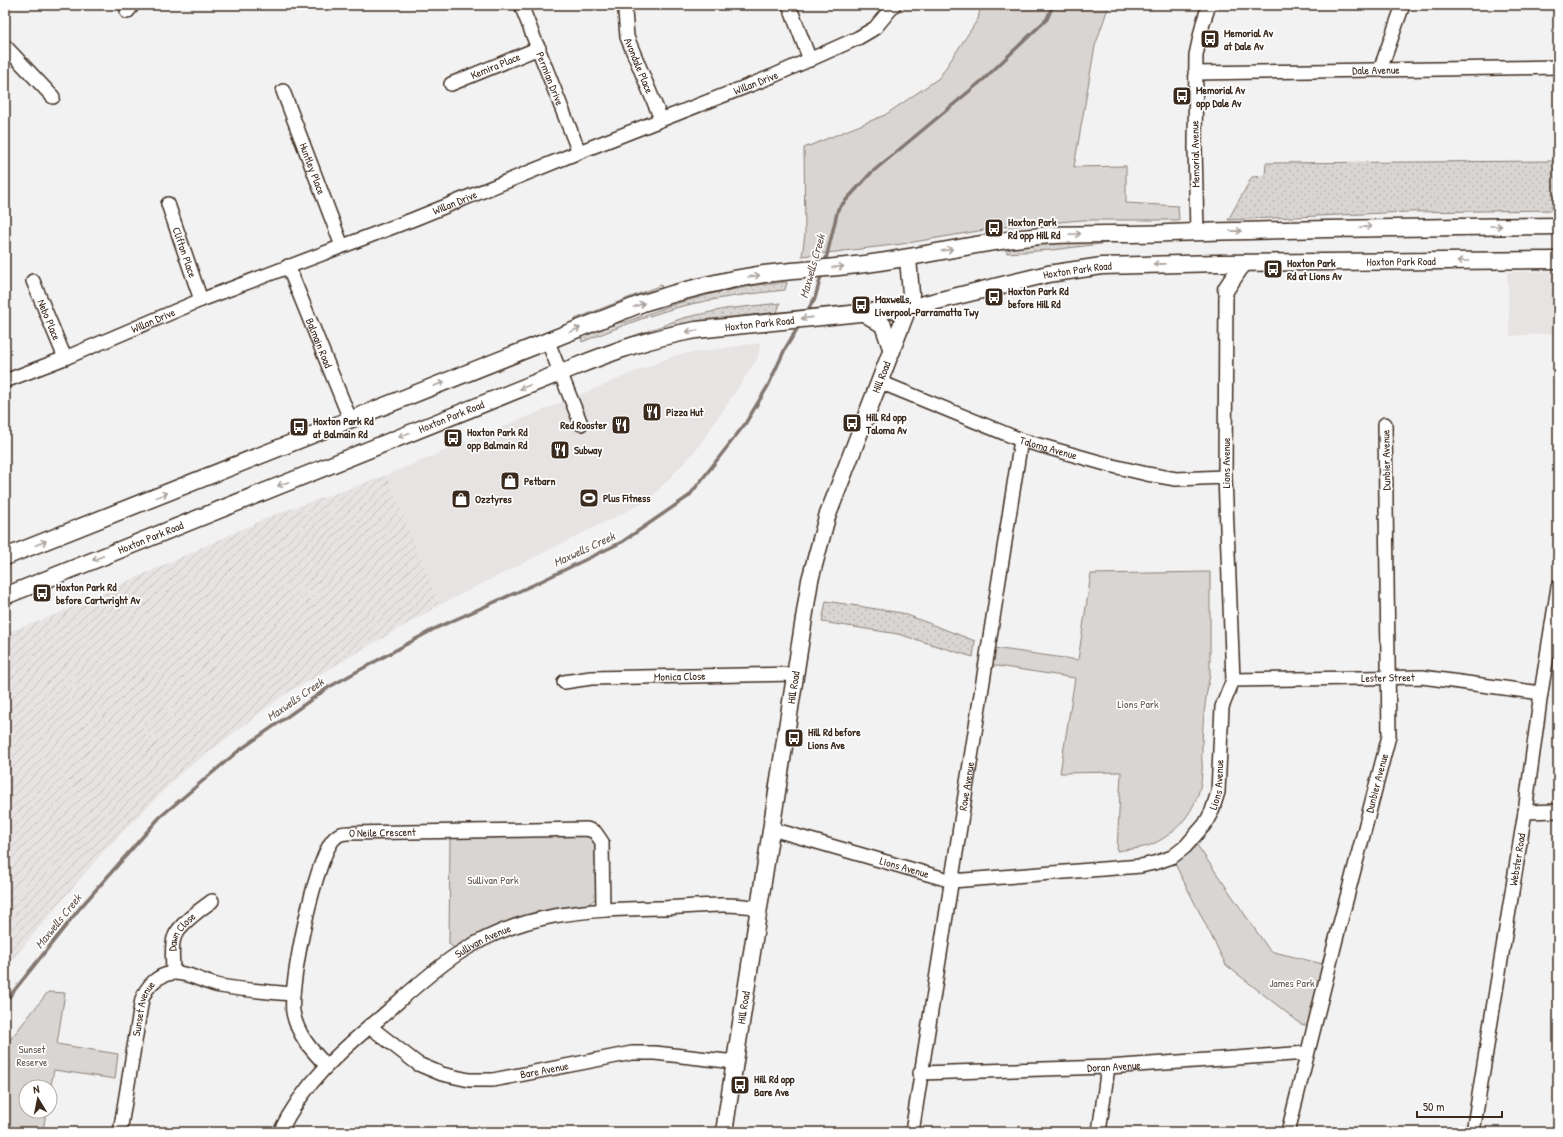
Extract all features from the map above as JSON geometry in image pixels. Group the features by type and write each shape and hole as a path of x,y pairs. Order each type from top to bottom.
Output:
{"main road":[{"path":"5,557 643,303 682,290 716,282 791,271 857,265 908,258 997,241 1040,236 1374,227 1558,226"},
{"name":"Hill Road","path":"724,1132 810,580 828,517 908,308 911,294 908,258"},
{"name":"Hoxton Park Road","path":"5,596 561,372 622,348 667,335 696,330 908,308 1048,274 1085,268 1121,265 1558,260"},
{"path":"1226,289 1245,263"},
{"path":"864,313 883,325 892,351"}],"street":[{"name":"Permian Drive","path":"521,5 579,152"},
{"path":"789,5 810,60"},
{"name":"Willan Drive","path":"5,382 201,300 414,219 810,60 858,38 875,28 894,5"},
{"name":"Memorial Avenue","path":"1197,232 1195,74 1198,42 1209,5"},
{"path":"1380,70 1403,5"},
{"name":"Avondale Place","path":"625,11 627,37 661,119"},
{"path":"5,46 53,97"},
{"name":"Kemira Place","path":"451,84 539,48"},
{"name":"Dale Avenue","path":"1195,74 1558,67"},
{"name":"Huntley Place","path":"283,91 342,246"},
{"name":"Clifton Place","path":"168,204 201,300"},
{"name":"Balmain Road","path":"288,266 350,419"},
{"name":"Nebo Place","path":"33,281 65,358"},
{"name":"Lions Avenue","path":"772,829 952,881 1141,866 1172,857 1197,835 1205,824 1212,810 1218,792 1222,707 1233,680 1226,477 1226,289"},
{"path":"548,342 581,424"},
{"name":"Taloma Avenue","path":"880,382 1021,440 1113,466 1176,479 1226,477"},
{"name":"Dunbier Avenue","path":"1288,1132 1307,1052 1389,736 1385,424"},
{"name":"Rowe Avenue","path":"912,1132 920,1073 952,881 1021,440"},
{"name":"Webster Road","path":"1473,1132 1558,587"},
{"name":"Monica Close","path":"564,682 591,678 796,674"},
{"name":"Lester Street","path":"1233,680 1422,677 1541,693"},
{"path":"1524,812 1558,811"},
{"name":"O'Neile Crescent","path":"326,1066 307,1045 297,1027 293,1012 293,994 310,897 330,844 336,836 343,833 586,829 595,832 602,842 603,910"},
{"name":"Dawn Close","path":"172,973 173,939 177,932 196,912 212,901"},
{"name":"Sullivan Avenue","path":"280,1132 304,1093 326,1066 350,1042 448,961 490,936 514,926 545,917 603,910 736,906 758,908"},
{"name":"Sunset Avenue","path":"120,1132 142,999 150,984 161,976 172,973 184,974 219,986 293,994"},
{"name":"Bare Avenue","path":"369,1026 418,1064 442,1074 469,1080 493,1080 632,1053 655,1053 735,1062"},
{"name":"Doran Avenue","path":"920,1073 1108,1067 1307,1052"},
{"path":"1099,1132 1108,1067"}],"shaded area":[{"path":"1558,271 1558,333 1510,336 1507,272"},
{"path":"760,343 758,358 697,449 649,500 440,605 387,475 676,355"},
{"path":"387,475 440,605 284,695 180,774 103,852 5,968 5,633 48,618 271,516"}],"green space":[{"path":"981,5 1109,5 1095,46 1074,167 1126,166 1126,203 1178,206 1179,220 1082,220 1002,227 902,244 802,256 805,234 804,148 885,115 939,78 978,19"},
{"path":"1558,161 1558,210 1407,212 1228,220 1252,177 1265,176 1266,163"},
{"path":"1109,239 1108,243 1052,250 1007,253 1006,246"},
{"path":"787,282 785,290 718,299 679,307 642,319 582,342 581,335 608,325 628,321 675,304 715,293 757,285"},
{"path":"661,285 662,288 577,323 575,319"},
{"path":"780,303 776,316 599,349 683,318 725,309"},
{"name":"Lions Park","path":"1210,572 1210,675 1204,713 1201,784 1198,795 1188,815 1172,832 1153,844 1135,849 1117,851 1121,772 1060,773 1075,678 991,665 994,648 1078,660 1091,574"},
{"path":"826,601 902,613 975,641 973,657 898,634 822,622"},
{"name":"Sullivan Park","path":"589,836 593,839 597,851 597,892 595,899 589,904 543,911 519,917 486,930 454,948 449,944 450,837"},
{"name":"James Park","path":"1197,845 1270,951 1323,964 1308,1026 1301,1024 1226,965 1174,862"},
{"name":"Sunset Reserve","path":"48,992 65,993 57,1044 118,1054 115,1079 54,1070 52,1079 18,1079 18,1119 45,1119 43,1132 5,1132 5,1046"}],"waterway":[{"name":"Maxwells Creek","path":"825,263 838,209 871,173 984,79 1047,19 1053,5"},
{"name":"Maxwells Creek","path":"806,313 815,298 822,273"},
{"name":"Maxwells Creek","path":"5,1002 80,908 160,817 237,752 329,687 434,629 533,585 622,542 689,496 745,424 768,386 785,349 800,324"}],"place":[{"name":"Memorial Av at Dale Av","path":"1210,39"},
{"name":"Memorial Av opp Dale Av","path":"1182,96"},
{"name":"Hoxton Park Rd opp Hill Rd","path":"994,228"},
{"name":"Hoxton Park Rd at Lions Av","path":"1273,269"},
{"name":"Hoxton Park Rd before Hill Rd","path":"994,297"},
{"name":"Maxwells, Liverpool-Parramatta Twy","path":"861,305"},
{"name":"Pizza Hut","path":"652,412"},
{"name":"Hill Rd opp Taloma Av","path":"852,423"},
{"name":"Red Rooster","path":"621,425"},
{"name":"Hoxton Park Rd at Balmain Rd","path":"299,427"},
{"name":"Hoxton Park Rd opp Balmain Rd","path":"453,438"},
{"name":"Subway","path":"560,450"},
{"name":"Petbarn","path":"510,481"},
{"name":"Plus Fitness","path":"589,498"},
{"name":"Ozztyres","path":"461,499"},
{"name":"Hoxton Park Rd before Cartwright Av","path":"42,593"},
{"name":"Hill Rd before Lions Ave","path":"794,738"},
{"name":"Hill Rd opp Bare Ave","path":"740,1085"}]}
